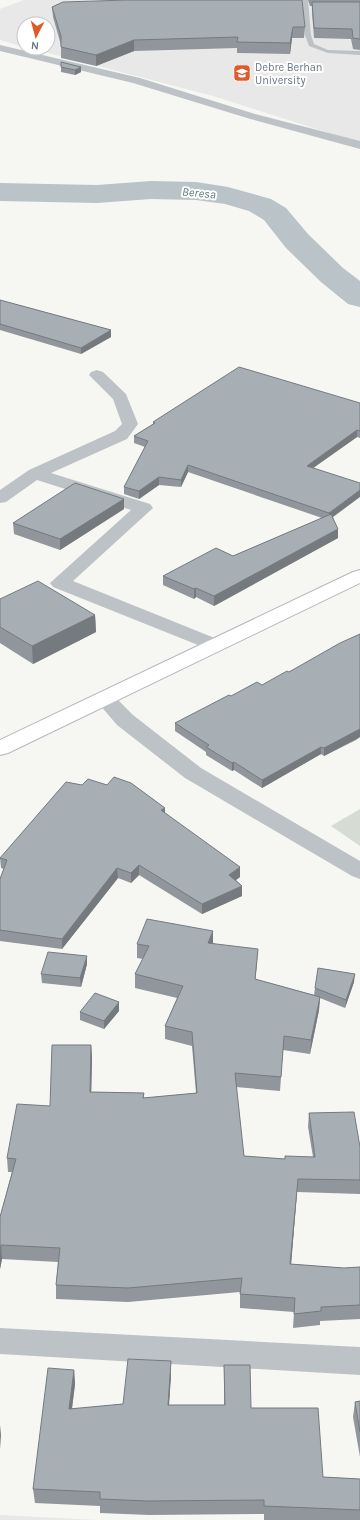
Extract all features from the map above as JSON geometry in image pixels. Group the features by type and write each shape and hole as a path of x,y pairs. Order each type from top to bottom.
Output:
{"main road":[{"path":"0,748 360,576"}],"street":[{"path":"0,48 149,84 258,118 360,145"},
{"path":"0,498 35,474 121,435 130,424 120,397 97,375"},
{"path":"35,474 144,508 60,583 215,645"},
{"path":"105,698 125,720 193,773 360,871"},
{"path":"0,1341 360,1361"}],"lane":[{"path":"305,0 307,9 308,36 311,45 321,50 360,53"},
{"path":"307,9 315,9"}],"shaded area":[{"name":"Debre Berhan University","path":"24,0 360,0 360,143 213,96 56,55 56,16 16,16 16,45 0,40 0,9"},
{"path":"360,809 360,846 331,826"},
{"path":"0,1515 97,1520 0,1520"}],"building":[{"path":"128,0 302,0 305,27 293,27 290,43 237,42 238,37 134,40 96,55 61,47 61,36 52,7 63,2"},
{"path":"312,2 360,2 360,39 353,38 352,29 314,28"},
{"path":"61,62 81,67 75,70 61,67"},
{"path":"0,300 111,330 81,348 0,324"},
{"path":"239,367 360,403 360,431 357,430 307,466 360,483 360,490 329,513 188,465 181,480 159,477 139,491 124,487 148,441 134,436 155,423 153,422"},
{"path":"75,483 124,499 60,539 13,523"},
{"path":"331,514 338,529 214,596 163,576 216,548 233,556"},
{"path":"38,581 95,615 32,646 0,627 0,599"},
{"path":"360,634 360,729 324,748 321,747 262,780 234,762 232,763 206,747 209,745 175,723 257,682 262,685 287,671 289,672 340,643"},
{"path":"114,777 131,783 165,808 161,810 240,867 229,875 242,886 202,904 139,865 131,873 117,868 62,939 0,930 0,879 7,860 0,858 66,782 82,785 88,779 107,785"},
{"path":"147,919 213,931 208,943 258,949 255,979 320,997 311,1040 284,1036 281,1077 235,1073 244,1156 285,1159 285,1156 315,1157 309,1113 354,1112 360,1147 360,1180 298,1179 290,1264 344,1268 360,1267 360,1305 321,1307 321,1311 294,1314 295,1298 240,1294 242,1278 128,1288 56,1285 60,1248 1,1245 0,1250 0,1217 16,1159 7,1158 17,1104 50,1106 52,1045 91,1045 90,1092 144,1093 143,1098 197,1093 192,1032 165,1026 183,986 135,974 149,946 137,944"},
{"path":"48,952 87,956 80,978 41,974"},
{"path":"318,968 355,974 346,1000 315,988"},
{"path":"95,993 119,1002 104,1021 80,1012"},
{"path":"128,1359 171,1361 168,1405 225,1405 224,1365 250,1365 251,1408 318,1408 323,1477 360,1479 360,1510 264,1506 264,1500 148,1501 100,1499 100,1492 33,1489 48,1368 74,1370 69,1409 123,1404"},
{"path":"360,1401 360,1432 355,1402"}],"waterway":[{"name":"Beresa","path":"0,192 97,194 151,190 196,191 228,196 260,205 275,214 297,241 332,275 360,297"}],"place":[{"name":"Debre Berhan University","path":"242,73"}]}
